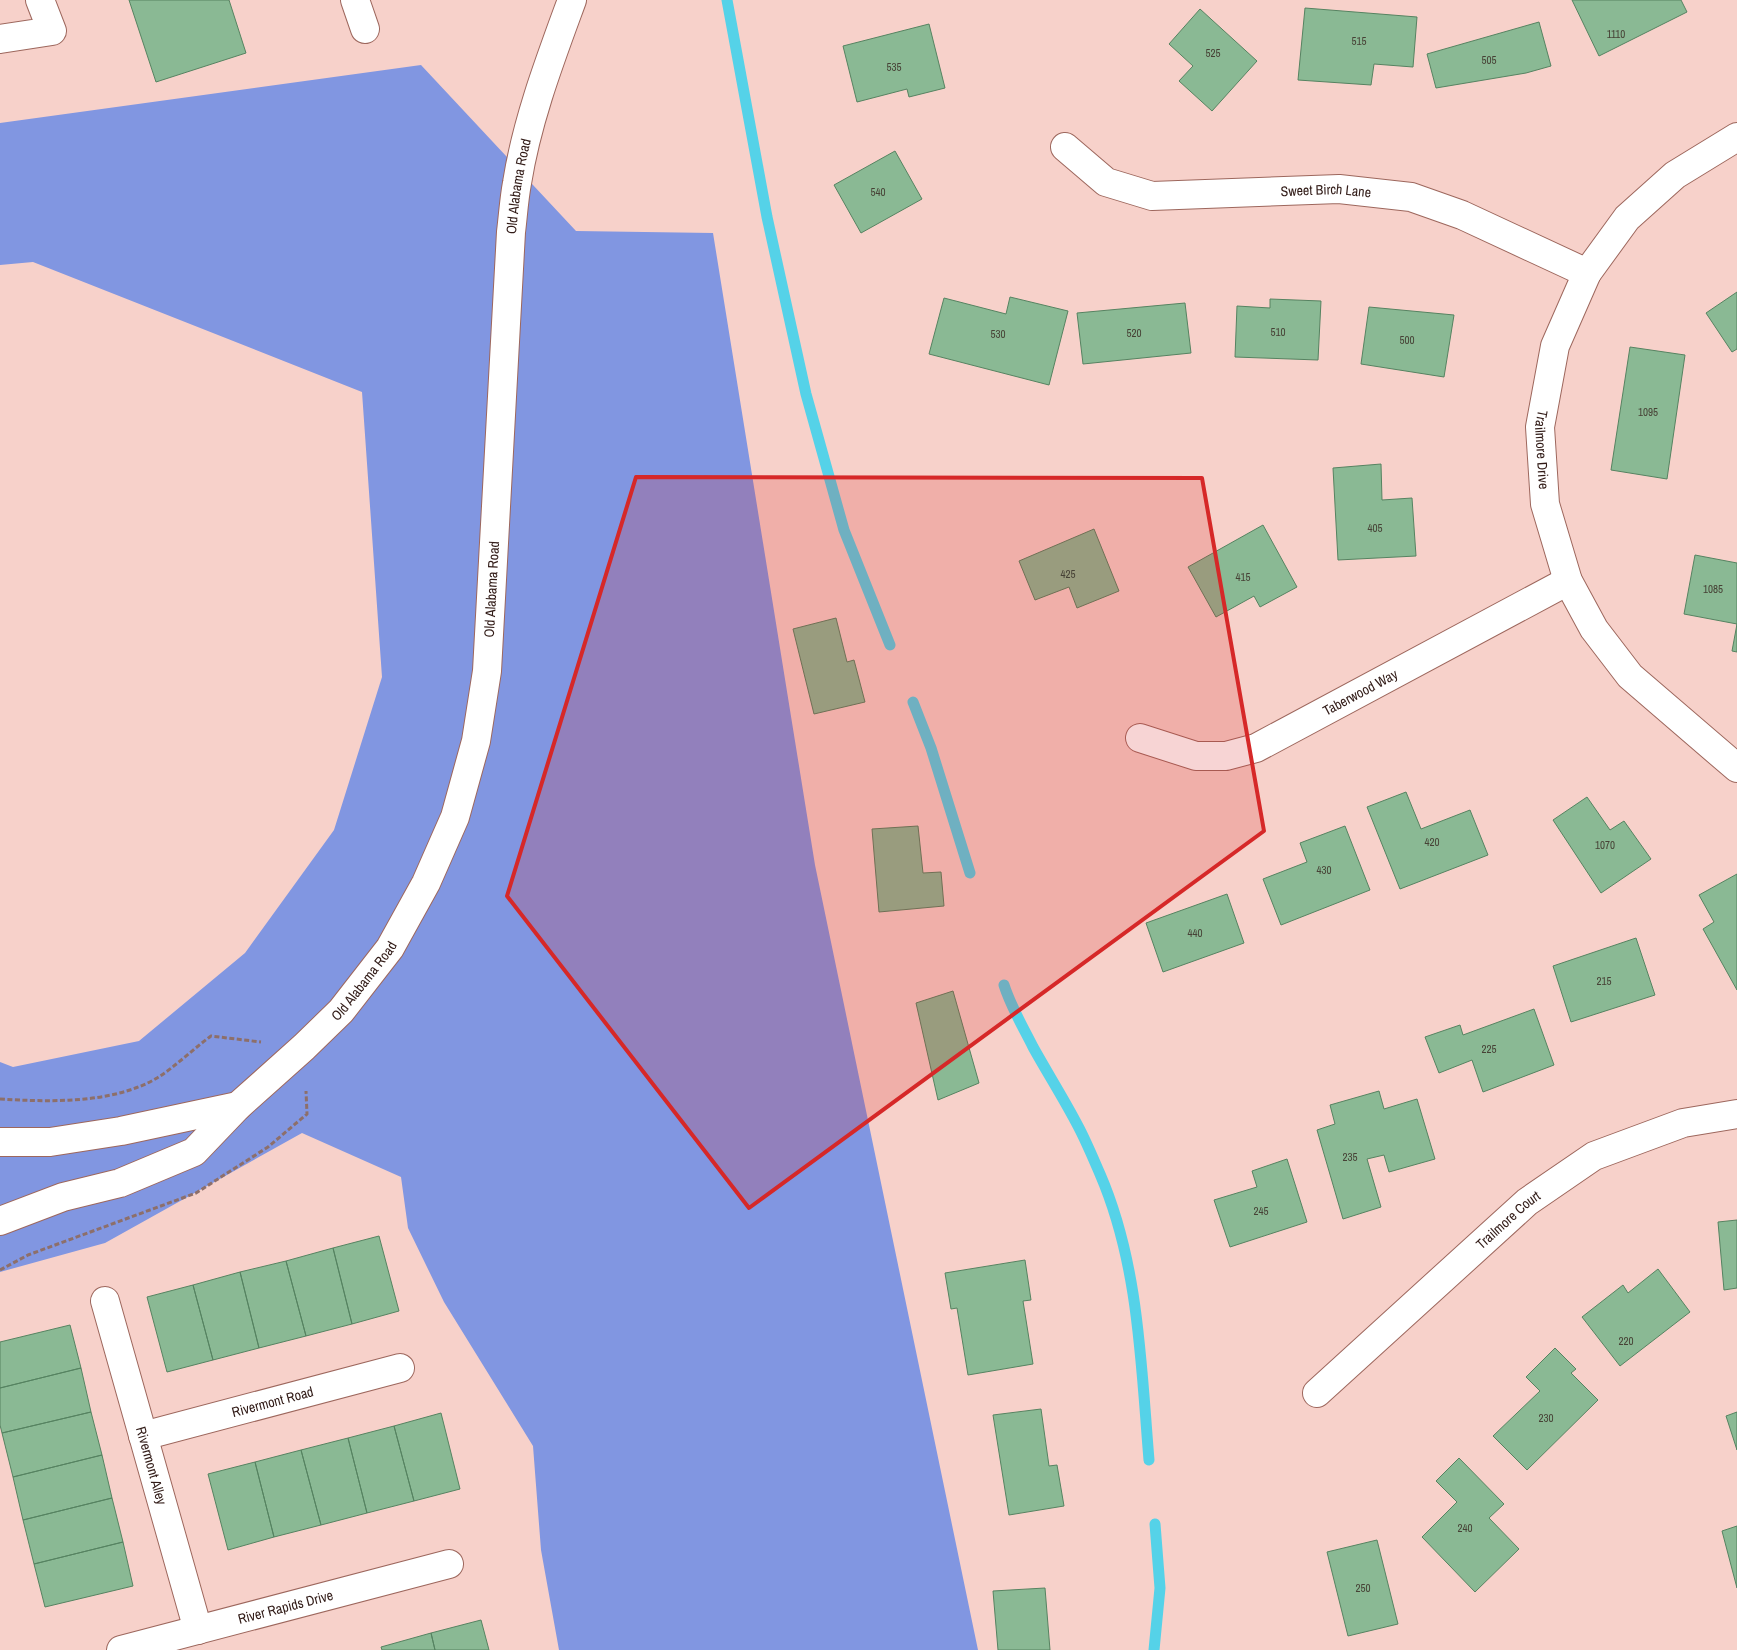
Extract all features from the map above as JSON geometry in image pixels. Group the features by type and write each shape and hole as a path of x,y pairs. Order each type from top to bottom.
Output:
{"street":[{"path":"0,39 52,32 40,0"},
{"path":"355,0 365,29"},
{"name":"Old Alabama Road","path":"0,1221 64,1196 120,1183 194,1152 238,1106 340,1011 390,948 426,883 455,817 476,741 486,671 511,232 517,182 528,129 544,77 572,0"},
{"name":"Trailmore Drive","path":"1737,137 1675,175 1627,218 1587,273 1555,346 1540,427 1545,504 1568,582 1594,629 1630,676 1737,768"},
{"name":"Sweet Birch Lane","path":"1065,147 1106,182 1152,196 1339,189 1411,197 1462,215 1587,273"},
{"name":"Taberwood Way","path":"1140,738 1196,756 1226,756 1256,748 1568,582"},
{"path":"0,1142 50,1142 122,1131 238,1106"},
{"name":"Trailmore Court","path":"1317,1393 1527,1202 1594,1156 1683,1123 1737,1114"},
{"name":"Rivermont Alley","path":"105,1301 198,1630"},
{"name":"Rivermont Road","path":"143,1436 400,1368"},
{"name":"River Rapids Drive","path":"121,1650 449,1564"}],"path":[{"path":"0,1099 46,1102 97,1097 134,1090 158,1077 211,1036"}],"highlighted area":[{"path":"636,477 1202,478 1264,831 749,1208 507,896"}],"shaded area":[{"path":"421,65 576,231 713,233 815,865 978,1650 559,1650 541,1550 533,1446 444,1302 408,1228 401,1177 302,1133 105,1243 0,1272 0,1062 13,1067 139,1041 245,953 334,830 382,677 362,392 33,262 0,265 0,123"}],"building":[{"path":"129,0 229,0 246,53 156,82"},
{"path":"1572,0 1681,0 1687,12 1599,56"},
{"path":"1305,8 1417,17 1413,67 1374,64 1371,85 1298,80"},
{"path":"1200,9 1257,61 1212,111 1179,81 1193,66 1169,44"},
{"path":"1539,22 1551,66 1526,73 1436,88 1427,54"},
{"path":"929,24 945,88 909,97 907,89 857,102 843,46"},
{"path":"895,151 922,199 861,233 834,185"},
{"path":"1737,292 1737,349 1732,352 1706,313"},
{"path":"1010,297 1068,311 1049,385 929,354 944,298 1006,314"},
{"path":"1270,299 1321,301 1318,360 1235,357 1237,306 1270,308"},
{"path":"1185,303 1191,353 1083,364 1077,313"},
{"path":"1369,307 1454,315 1444,377 1361,364"},
{"path":"1630,347 1685,355 1667,479 1611,470"},
{"path":"1381,464 1382,500 1412,498 1416,556 1338,560 1333,468"},
{"path":"1263,525 1297,587 1260,607 1254,596 1216,617 1188,567"},
{"path":"1094,529 1119,591 1077,608 1069,587 1035,600 1019,561"},
{"path":"1695,555 1737,563 1737,624 1684,614"},
{"path":"836,618 847,662 854,660 865,702 814,714 793,629"},
{"path":"1737,624 1737,652 1732,651"},
{"path":"1406,792 1421,829 1470,810 1488,855 1400,889 1367,807"},
{"path":"1587,797 1610,830 1624,821 1651,859 1601,893 1553,820"},
{"path":"918,826 923,873 941,872 944,906 879,912 872,829"},
{"path":"1345,826 1370,890 1281,925 1263,879 1307,862 1300,843"},
{"path":"1737,874 1737,990 1703,929 1714,922 1699,895"},
{"path":"1227,894 1244,943 1163,972 1146,923"},
{"path":"1636,938 1655,995 1571,1022 1553,966"},
{"path":"953,991 979,1083 938,1100 916,1003"},
{"path":"1534,1009 1554,1065 1483,1092 1472,1060 1439,1073 1425,1037 1460,1025 1463,1035"},
{"path":"1379,1091 1384,1109 1417,1099 1435,1159 1389,1172 1384,1155 1367,1159 1381,1207 1343,1219 1317,1130 1335,1124 1330,1105"},
{"path":"1287,1159 1307,1222 1230,1247 1214,1200 1257,1187 1252,1171"},
{"path":"1737,1220 1737,1288 1724,1290 1718,1222"},
{"path":"379,1236 399,1311 352,1324 333,1248"},
{"path":"333,1248 352,1324 306,1336 286,1261"},
{"path":"1025,1260 1031,1300 1023,1301 1033,1364 968,1375 957,1308 951,1309 945,1273"},
{"path":"286,1261 306,1336 259,1348 240,1272"},
{"path":"1658,1269 1690,1312 1620,1366 1582,1317 1623,1285 1628,1293"},
{"path":"240,1272 259,1348 213,1360 193,1285"},
{"path":"193,1285 213,1360 167,1372 147,1297"},
{"path":"70,1325 81,1368 0,1388 0,1342"},
{"path":"1555,1348 1576,1369 1571,1373 1598,1400 1527,1470 1493,1436 1540,1391 1526,1377"},
{"path":"81,1368 91,1412 2,1433 0,1425 0,1388"},
{"path":"1041,1409 1049,1466 1057,1465 1064,1506 1009,1515 993,1415"},
{"path":"91,1412 102,1455 13,1477 2,1433"},
{"path":"1737,1412 1737,1450 1726,1416"},
{"path":"441,1413 460,1489 414,1501 394,1426"},
{"path":"394,1426 414,1501 367,1513 348,1438"},
{"path":"348,1438 367,1513 321,1525 301,1450"},
{"path":"301,1450 321,1525 274,1537 255,1462"},
{"path":"102,1455 112,1498 23,1520 13,1477"},
{"path":"1459,1458 1504,1504 1489,1518 1519,1549 1475,1592 1422,1537 1457,1502 1436,1481"},
{"path":"255,1462 274,1537 228,1550 208,1474"},
{"path":"112,1498 123,1542 34,1564 23,1520"},
{"path":"1737,1526 1737,1588 1722,1531"},
{"path":"1377,1540 1398,1624 1348,1636 1327,1552"},
{"path":"123,1542 133,1586 45,1607 34,1564"},
{"path":"1045,1588 1050,1650 998,1650 993,1591"},
{"path":"481,1620 489,1650 435,1650 431,1633"},
{"path":"431,1633 435,1650 382,1650 381,1647"}],"waterway":[{"path":"727,0 767,217 806,394 844,530 890,645"},
{"path":"913,702 931,748 970,873"},
{"path":"1004,985 1033,1047 1084,1138 1113,1208 1131,1279 1140,1351 1149,1460"},
{"path":"1154,1650 1160,1588 1155,1524"}]}
